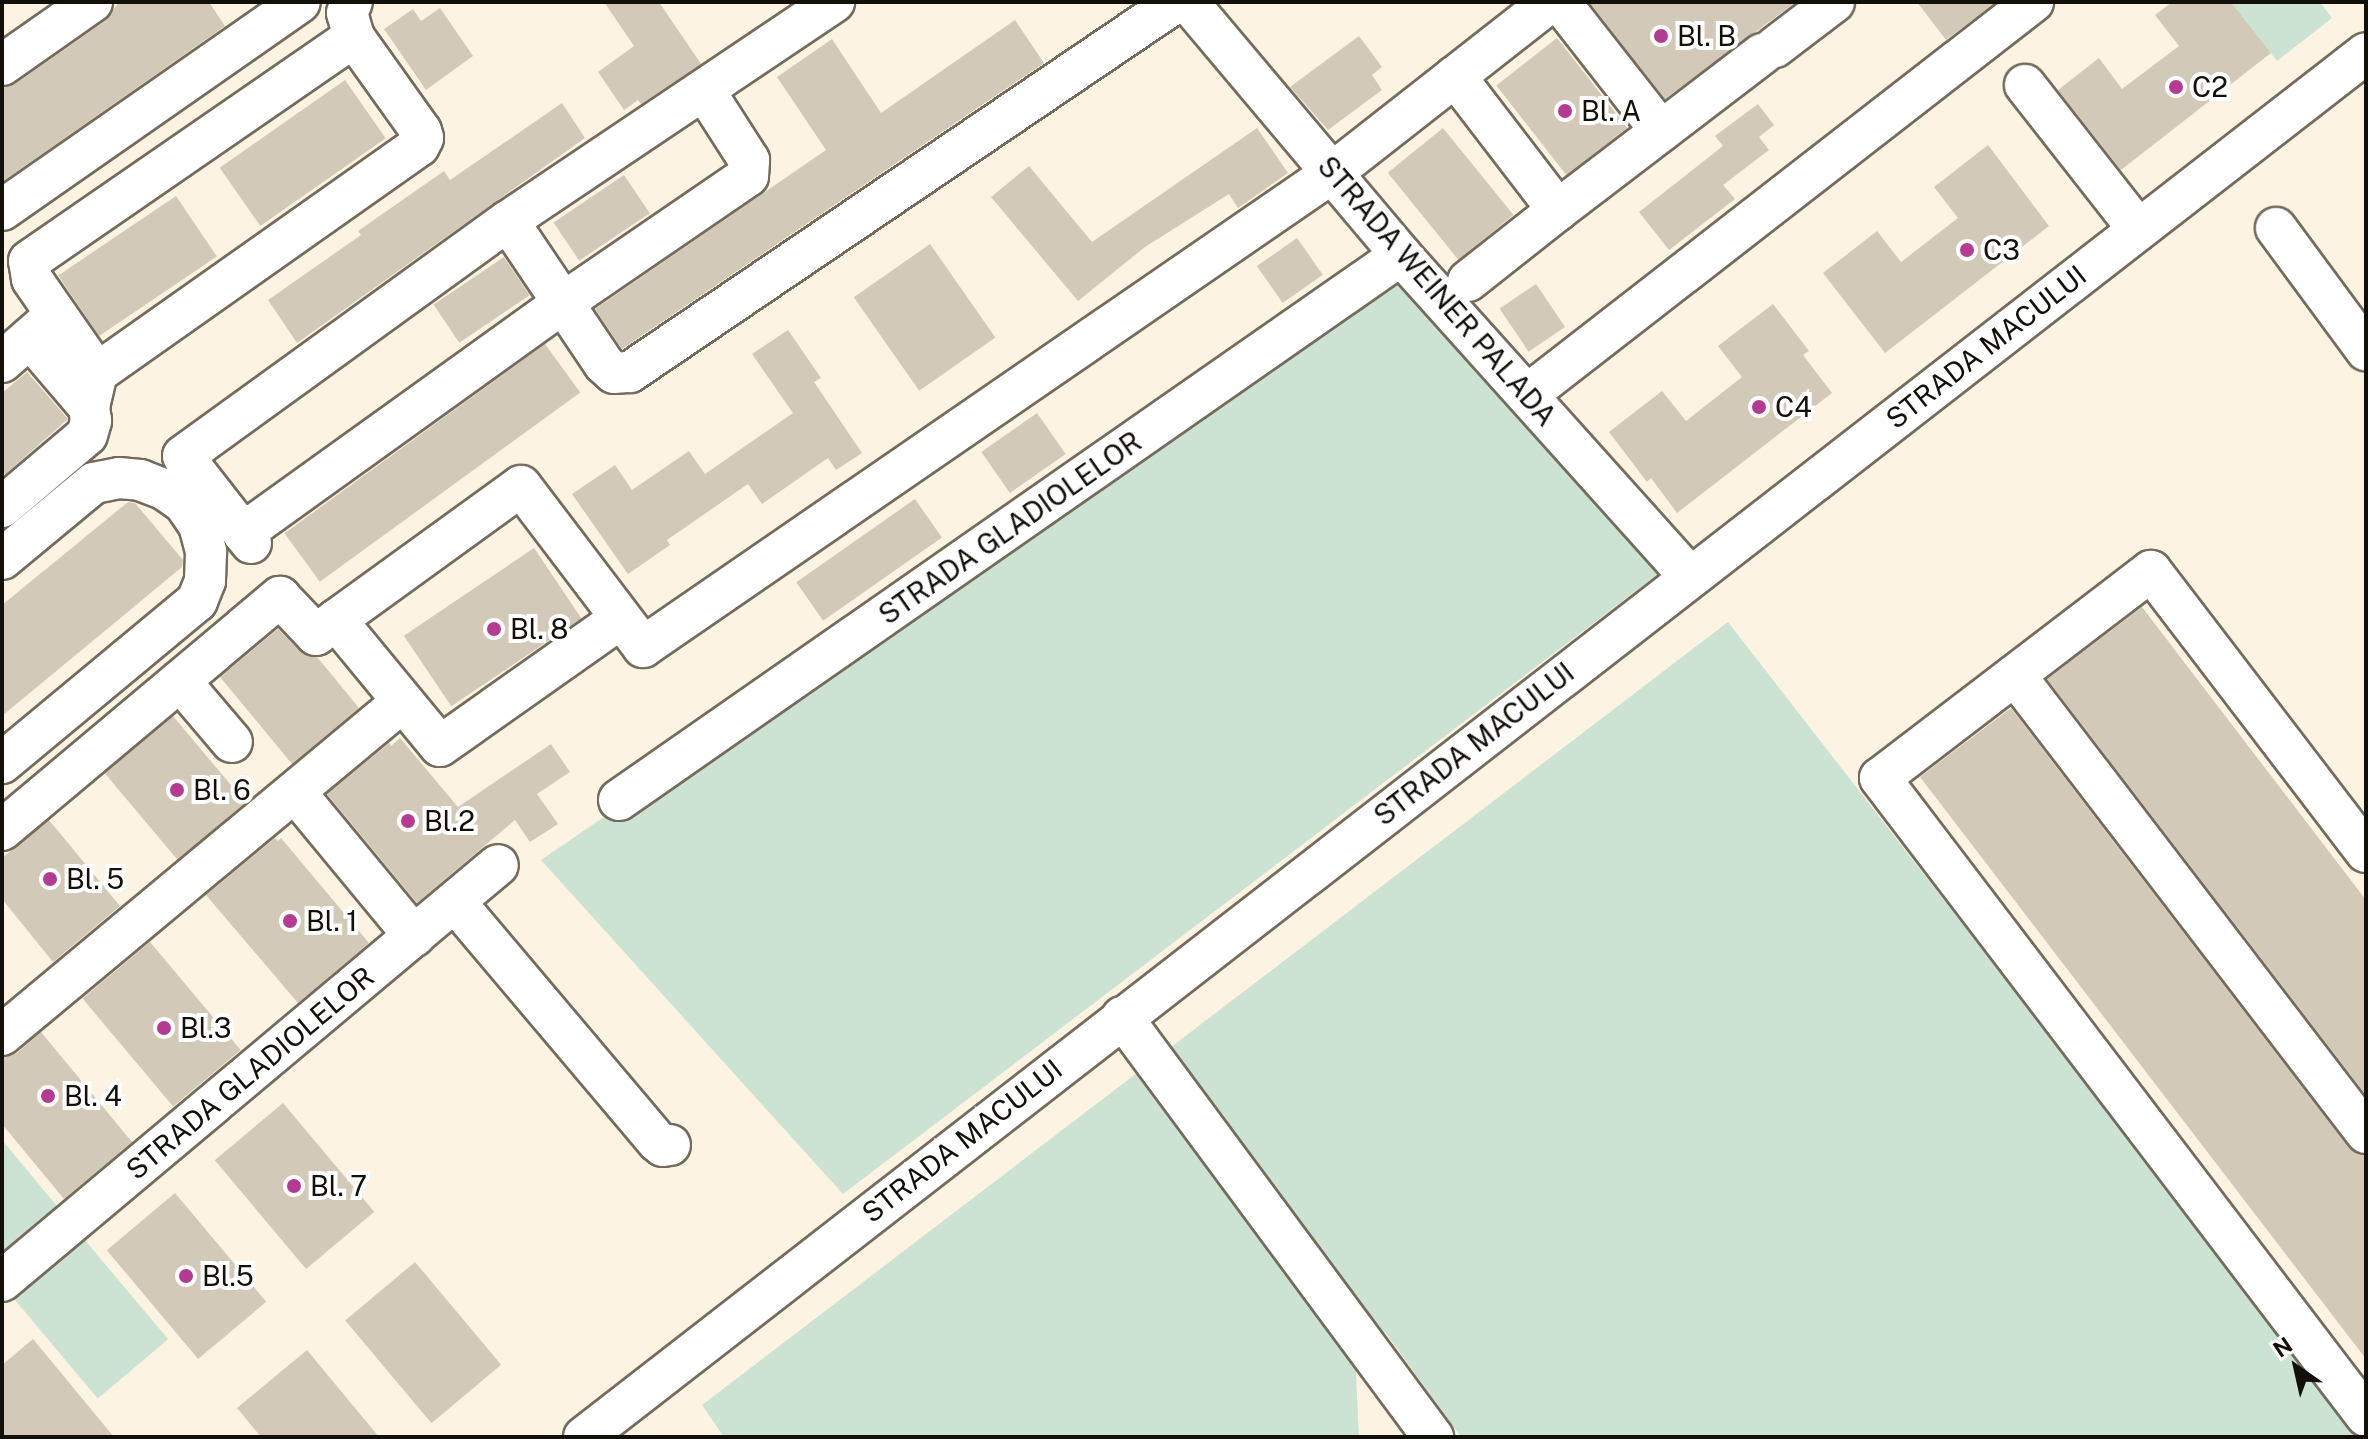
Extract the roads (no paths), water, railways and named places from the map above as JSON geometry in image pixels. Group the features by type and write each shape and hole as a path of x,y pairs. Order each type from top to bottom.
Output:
{"street":[{"path":"2,65 92,2"},
{"path":"2,210 300,2"},
{"path":"704,90 749,160 748,176 564,302 247,538 183,456 508,221 834,2"},
{"path":"508,221 604,364 614,373 630,372 1176,2"},
{"name":"STRADA WEINER PALADA","path":"1188,2 1401,255 1690,577"},
{"path":"2,830 280,597 316,635 521,486 643,647 1332,173 1550,2"},
{"path":"1560,2 1661,131"},
{"path":"1468,281 1834,2"},
{"path":"1527,395 2033,2"},
{"path":"2,507 87,435 93,390 419,146 423,138 421,131 353,20 29,261"},
{"name":"STRADA MACULUI","path":"584,1437 2366,53"},
{"path":"1455,76 1558,210"},
{"path":"2025,85 2138,229"},
{"path":"2,222 29,261 32,279 29,338 93,390"},
{"path":"2276,228 2366,350"},
{"name":"STRADA GLADIOLELOR","path":"619,800 1401,255"},
{"path":"2,559 94,483 119,478 140,480 164,489 184,503 199,525 206,552 205,581 197,601 2,763"},
{"path":"2366,852 2151,571 1880,778 2366,1416"},
{"path":"336,620 440,746 620,619"},
{"path":"2015,675 2366,1133"},
{"path":"180,681 232,742"},
{"path":"2,1035 402,702"},
{"path":"295,792 414,936"},
{"name":"STRADA GLADIOLELOR","path":"2,1281 498,865"},
{"path":"455,902 658,1142 670,1145"},
{"path":"1122,1017 1433,1437"}],"place":[{"name":"Bl. B","path":"1661,36"},
{"name":"C2","path":"2176,87"},
{"name":"Bl. A","path":"1565,111"},
{"name":"C3","path":"1967,250"},
{"name":"C4","path":"1759,407"},
{"name":"Bl. 8","path":"494,629"},
{"name":"Bl. 6","path":"177,790"},
{"name":"Bl.2","path":"408,821"},
{"name":"Bl. 5","path":"50,879"},
{"name":"Bl. 1","path":"290,921"},
{"name":"Bl.3","path":"164,1028"},
{"name":"Bl. 4","path":"48,1096"},
{"name":"Bl. 7","path":"294,1186"},
{"name":"Bl.5","path":"186,1276"}]}
